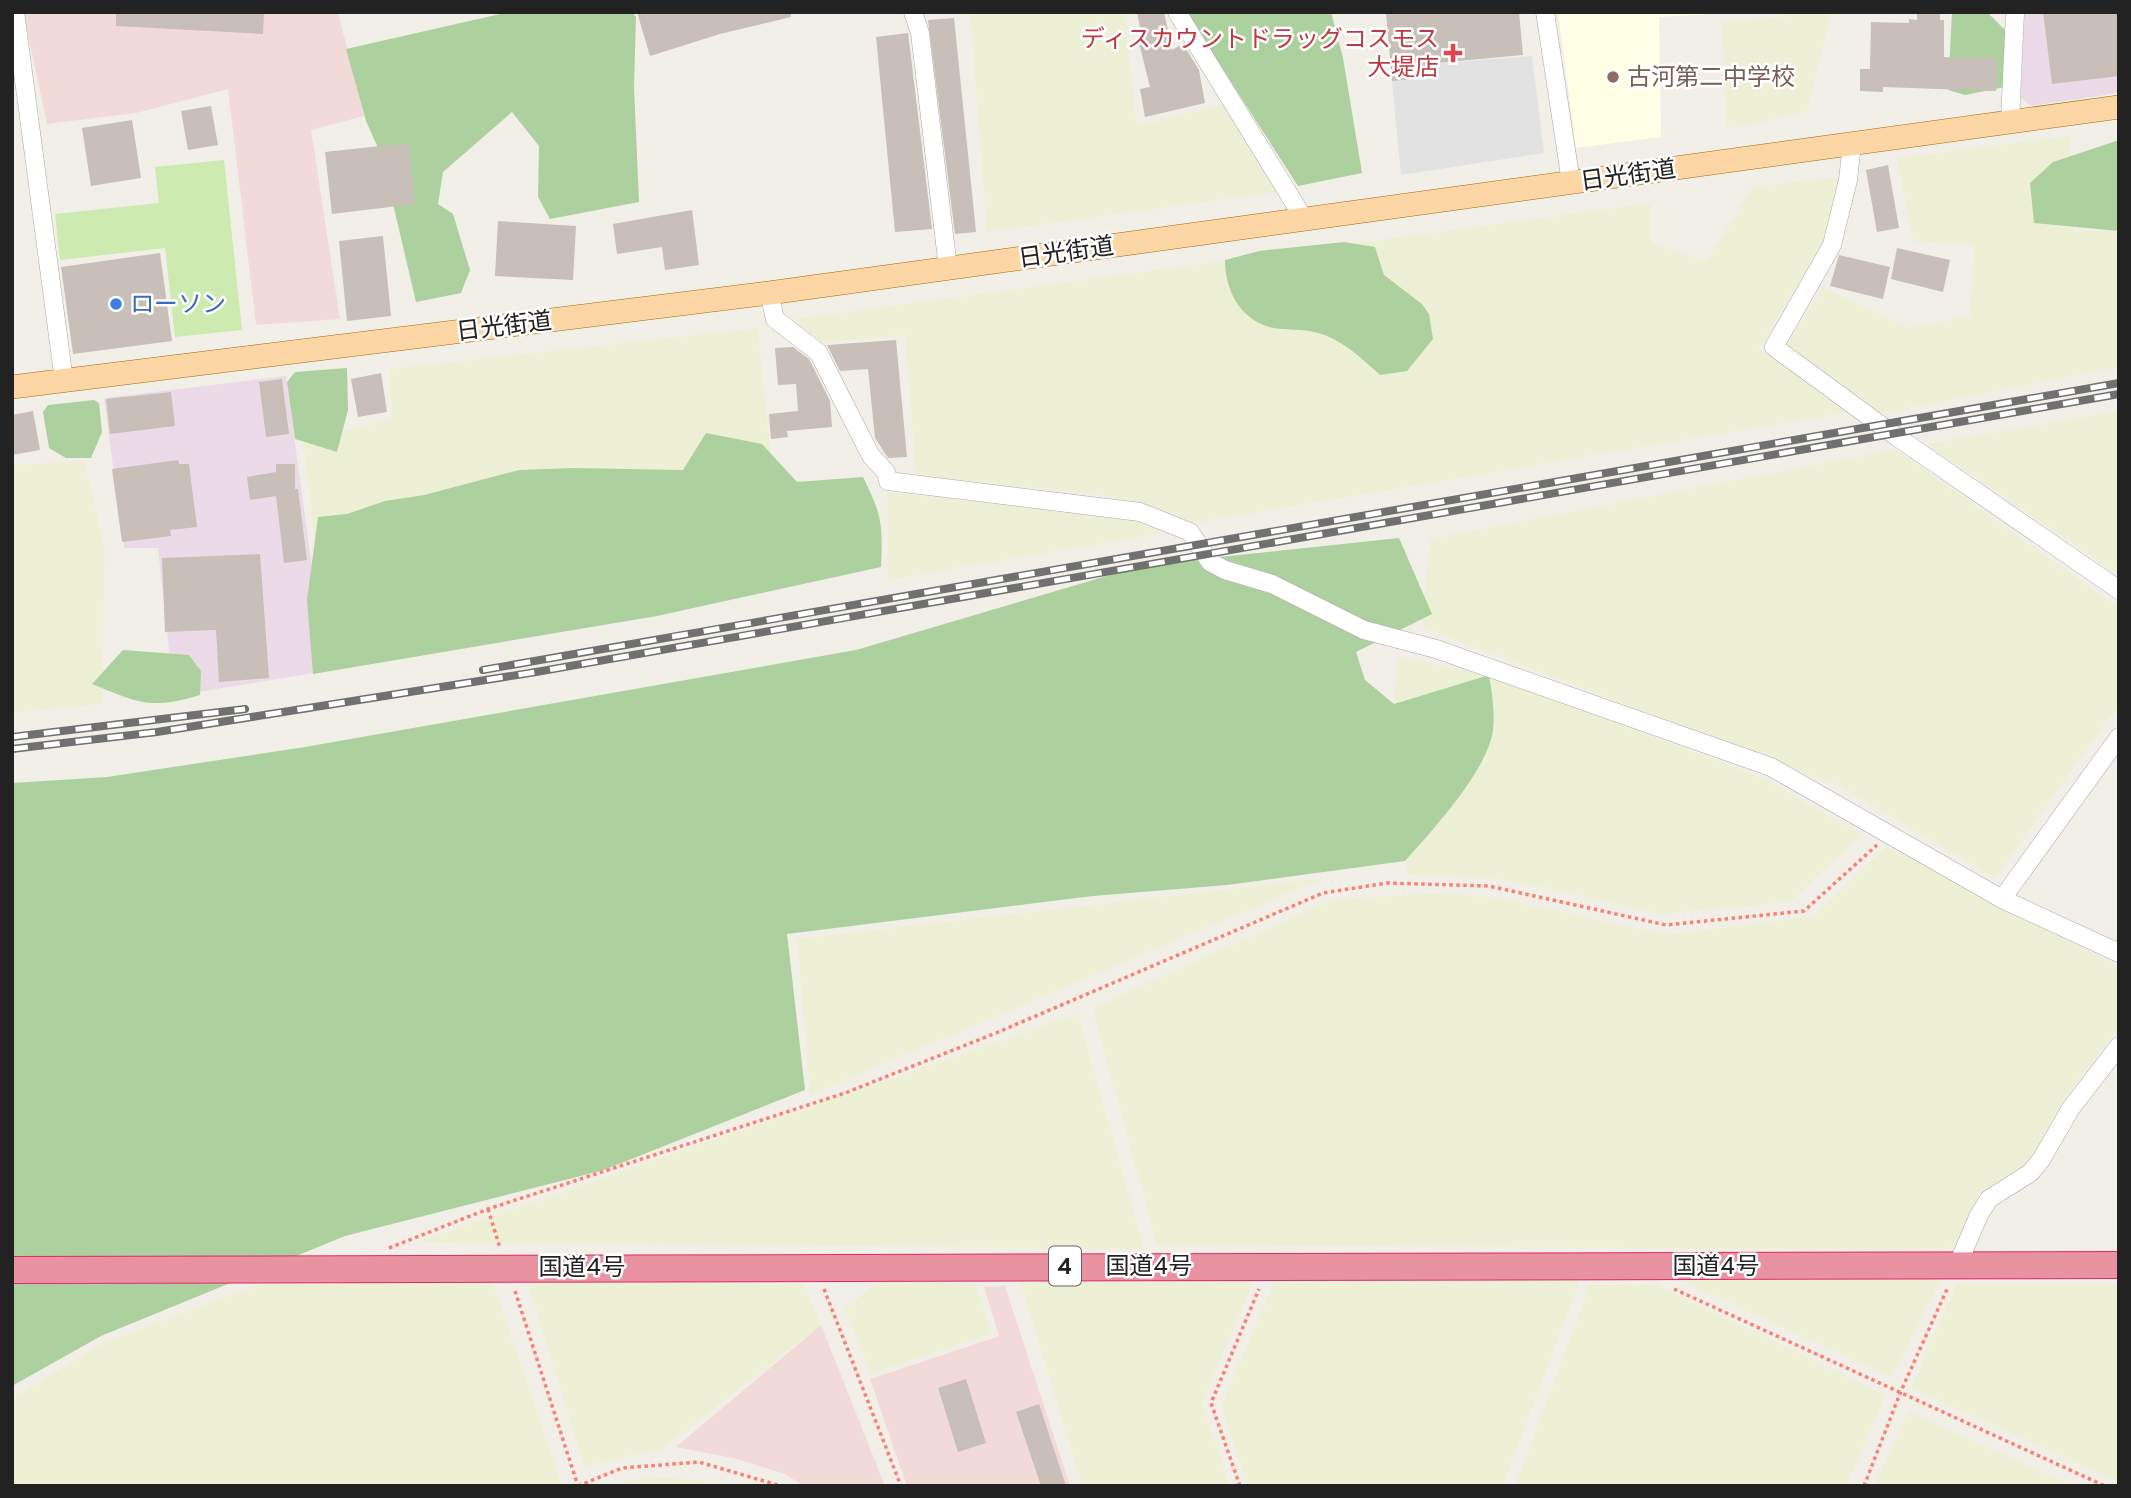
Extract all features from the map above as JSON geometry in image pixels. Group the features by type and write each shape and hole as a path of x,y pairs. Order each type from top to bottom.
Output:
{"highway":[{"name":"国道4号","path":"12,1270 2119,1265"}],"main road":[{"name":"日光街道","path":"12,387 769,293 2119,107"}],"street":[{"path":"913,12 920,33 948,268"},
{"path":"1177,12 1304,219"},
{"path":"1545,12 1571,182"},
{"path":"2010,122 2015,12"},
{"path":"14,19 64,382"},
{"path":"1852,144 1848,180 1832,245 1774,347 1898,437 2119,590"},
{"path":"769,293 775,319 818,352 872,456 886,472 888,481 1140,512 1190,532 1210,562 1225,570 1272,584 1364,630 1436,649 1771,767 2002,899 2119,953"},
{"path":"2002,899 2119,737"},
{"path":"1957,1266 1979,1215 1989,1199 2029,1173 2041,1160 2071,1108 2119,1046"}],"path":[{"path":"376,1268 377,1255 393,1245 488,1209 845,1093 996,1033 1323,893 1387,883 1489,886 1666,925 1804,911 1889,834"},
{"path":"488,1209 578,1486 622,1468 699,1462 780,1486"},
{"path":"1240,1486 1210,1404 1263,1281 1264,1266"},
{"path":"1668,1266 1673,1288 2105,1486"},
{"path":"1864,1486 1901,1391 1957,1266"},
{"path":"816,1267 901,1486"}],"shaded area":[{"path":"23,12 338,12 364,116 311,130 340,319 256,325 228,89 136,113 47,124"},
{"path":"970,12 1124,12 1137,126 1225,103 1277,192 987,232"},
{"name":"古河第二中学校","path":"1558,12 1745,12 1659,17 1661,137 1576,148"},
{"path":"1786,12 1831,12 1807,112 1726,129 1722,22 1785,17"},
{"path":"2024,12 2119,12 2119,93 2031,106 2021,98"},
{"path":"1532,56 1544,153 1401,175 1392,81 1426,78 1426,64"},
{"path":"2069,136 2074,232 2119,227 2119,367 1879,414 1786,345 1823,287 1910,328 1970,316 1974,245 1913,241 1897,158"},
{"path":"1839,177 1822,244 1759,348 1850,412 1193,523 1106,496 916,475 905,335 818,342 795,319 1651,203 1651,242 1706,262 1752,187"},
{"path":"758,328 772,468 315,543 303,442 392,418 389,369"},
{"path":"286,376 326,671 174,696 158,548 124,548 104,398"},
{"path":"2119,411 2119,575 1926,444"},
{"path":"1896,449 2119,608 2119,704 1995,878 1839,786 1422,627 1430,539"},
{"path":"84,461 105,549 102,704 12,713 12,465"},
{"path":"887,492 1139,519 1163,533 888,580"},
{"path":"1397,657 1489,675 1763,778 1862,835 1790,902 1660,914 1538,886 1490,878 1407,874 1394,704"},
{"path":"1887,846 2119,967 2119,1028 2062,1101 2035,1153 1948,1250 1157,1245 1092,1008 1334,899 1448,893 1496,898 1668,935 1813,916"},
{"path":"1324,878 810,1095 797,939"},
{"path":"1078,1014 1144,1249 417,1242"},
{"path":"1255,1278 1202,1403 1230,1486 1082,1486 1020,1281"},
{"path":"879,1279 976,1285 992,1334 871,1374 845,1310"},
{"path":"1580,1280 1503,1486 1248,1486 1221,1406 1274,1282"},
{"path":"1680,1280 1940,1280 1892,1378"},
{"path":"527,1281 804,1284 821,1325 662,1449 584,1466"},
{"path":"493,1282 562,1486 12,1486 12,1398 105,1342 261,1284"},
{"path":"1957,1284 2119,1285 2119,1482 1911,1388"},
{"path":"1590,1285 1657,1285 1886,1395 1846,1486 1515,1486"},
{"path":"1005,1286 1070,1486 907,1486 870,1379 999,1336 984,1287"},
{"path":"821,1325 885,1486 804,1486 785,1474 737,1459 676,1447"},
{"path":"1908,1411 2073,1486 1874,1486"},
{"path":"648,1477 684,1479 735,1486 609,1486"}],"green space":[{"path":"509,12 632,12 636,17 634,87 639,202 550,219 538,197 539,146 512,112 443,172 438,204 453,214 470,270 461,293 416,302 382,157 366,121 346,49"},
{"path":"1186,12 1331,12 1343,58 1362,173 1298,186"},
{"path":"1952,12 1987,12 2007,32 2005,87 1965,95 1948,90"},
{"path":"2119,140 2119,231 2034,223 2030,183 2053,162"},
{"path":"224,160 242,330 175,337 165,248 60,260 55,214 159,203 155,167"},
{"path":"1344,242 1375,247 1384,275 1422,304 1429,314 1433,339 1407,371 1380,375 1351,350 1327,336 1258,323 1242,309 1231,292 1225,260 1259,251"},
{"path":"347,368 348,410 337,452 295,439 287,382 295,372"},
{"path":"94,400 99,403 102,432 91,458 66,458 49,448 43,412 48,405"},
{"path":"706,433 762,444 797,482 863,477 880,520 881,567 657,616 313,674 307,600 318,517 347,514 385,501 424,495 519,470 683,470"},
{"path":"1399,538 1432,614 1356,652 1365,680 1394,704 1489,675 1494,716 1489,746 1470,781 1405,861 1227,885 1093,896 787,934 805,1090 604,1170 345,1236 101,1336 12,1386 12,783 107,777 305,747 856,650 1144,565"},
{"path":"123,650 189,655 201,671 200,695 169,702 145,702 92,684"}],"building":[{"path":"116,12 264,12 263,34 116,26"},
{"path":"637,12 791,12 791,17 720,34 650,56"},
{"path":"1137,12 1164,12 1172,50 1183,44 1199,70 1205,103 1145,117 1140,89 1150,87 1138,39 1142,38"},
{"path":"1386,12 1519,12 1523,55 1426,64 1427,78 1392,81"},
{"path":"1917,12 1940,12 1940,20 1944,20 1944,57 1997,58 1996,91 1883,87 1883,92 1860,91 1860,69 1870,69 1871,22 1909,23 1909,19 1917,20"},
{"path":"2043,12 2119,12 2119,76 2052,84"},
{"path":"954,18 976,232 955,234 928,20"},
{"path":"908,33 932,229 895,232 876,37"},
{"path":"211,106 218,145 188,150 181,111"},
{"path":"132,120 141,178 91,186 82,128"},
{"path":"408,143 415,204 332,214 325,152"},
{"path":"1888,165 1899,228 1877,232 1866,170"},
{"path":"692,210 699,265 665,270 662,247 617,254 613,224"},
{"path":"498,221 576,226 573,280 495,276"},
{"path":"383,236 391,316 347,321 339,241"},
{"path":"1897,248 1950,260 1943,292 1891,279"},
{"name":"ローソン","path":"160,253 172,341 73,354 61,267"},
{"path":"1839,255 1890,267 1883,299 1830,286"},
{"path":"896,340 907,457 888,458 875,438 868,369 840,371 827,345"},
{"path":"793,347 809,359 830,401 832,427 787,431 788,437 771,439 769,414 798,411 796,384 778,385 775,348"},
{"path":"381,373 387,412 358,417 351,379"},
{"path":"282,379 289,434 266,437 259,382"},
{"path":"171,392 175,426 110,434 106,399"},
{"path":"33,411 40,450 12,455 12,415"},
{"path":"178,460 179,464 189,464 197,527 170,530 171,536 122,542 112,469"},
{"path":"276,464 295,464 295,489 298,489 307,560 284,563 276,496 250,500 247,477 276,472"},
{"path":"260,554 269,678 219,682 216,630 165,632 162,558"},
{"path":"966,1379 986,1443 958,1452 938,1388"},
{"path":"1039,1404 1066,1486 1041,1486 1016,1412"}],"railway":[{"path":"483,670 2119,383"},
{"path":"12,749 157,732 536,672 2119,394"},
{"path":"12,737 245,709"}],"place":[{"name":"ディスカウントドラッグコスモス 大堤店","path":"1453,53"},
{"name":"古河第二中学校","path":"1613,77"},
{"name":"ローソン","path":"116,304"}]}
